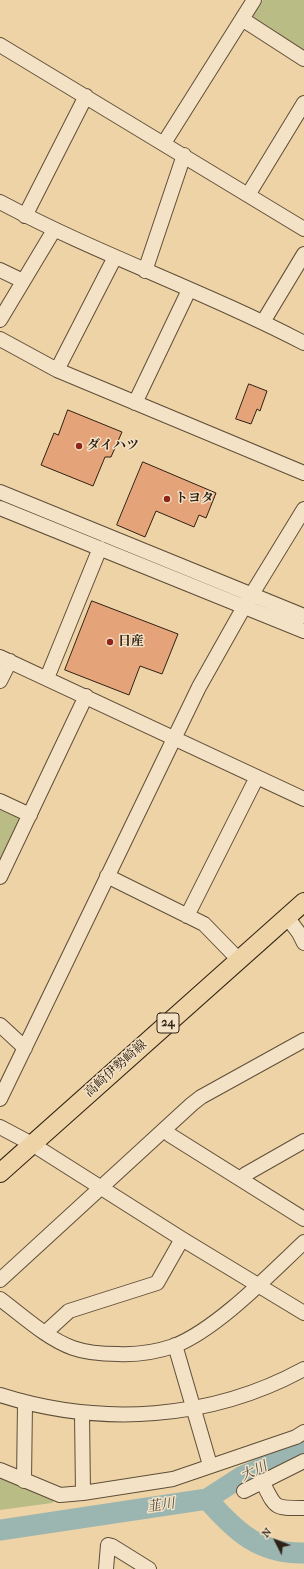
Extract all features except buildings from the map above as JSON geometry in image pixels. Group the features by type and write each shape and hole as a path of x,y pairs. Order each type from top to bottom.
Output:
{"main road":[{"name":"高崎伊勢崎線","path":"0,1173 304,902"}],"street":[{"path":"164,144 254,0"},
{"path":"242,19 304,59"},
{"path":"0,45 304,229"},
{"path":"25,216 86,96"},
{"path":"248,195 304,103"},
{"path":"145,271 184,155"},
{"path":"0,202 54,230 264,322 304,343"},
{"path":"0,320 54,230"},
{"path":"264,322 304,254"},
{"path":"57,370 115,257"},
{"path":"0,270 23,281"},
{"path":"135,403 189,290"},
{"path":"0,339 57,370 304,473"},
{"path":"0,492 304,616"},
{"path":"0,508 304,631"},
{"path":"0,1099 199,687 244,607 304,509"},
{"path":"47,678 100,548"},
{"path":"0,681 5,659 257,777 302,795"},
{"path":"0,877 86,696"},
{"path":"187,916 257,777"},
{"path":"0,801 30,815"},
{"path":"107,876 210,928 238,960"},
{"path":"287,917 304,943"},
{"path":"0,1024 25,1048"},
{"path":"0,1280 100,1187 201,1097 304,1040"},
{"path":"0,1127 32,1144 182,1239 304,1313"},
{"path":"164,1129 170,1135 241,1178 304,1219"},
{"path":"241,1178 304,1141"},
{"path":"45,1333 68,1311 157,1283 182,1239"},
{"path":"0,1299 45,1333 73,1348 103,1354 140,1355 175,1345 206,1328 258,1285 304,1242"},
{"path":"175,1345 210,1466"},
{"path":"0,1395 25,1403 82,1413 145,1416 194,1409 237,1398 281,1382 304,1369"},
{"path":"24,1481 25,1403"},
{"path":"82,1413 83,1493"},
{"path":"0,1470 60,1495 83,1493 173,1479 296,1437 304,1432"},
{"path":"244,1491 304,1461"},
{"path":"262,1481 276,1507 304,1508"},
{"path":"106,1569 108,1545 149,1569"}],"green space":[{"path":"263,0 304,0 304,51 254,20 252,16"},
{"path":"0,805 23,818 0,864"},
{"path":"0,1475 55,1500 52,1503 0,1510"}],"waterway":[{"name":"韮川","path":"0,1530 207,1499 241,1477 304,1450"},
{"name":"韮川","path":"207,1499 217,1511 238,1530 261,1545 288,1552 304,1553"}],"place":[{"name":"ダイハツ","path":"79,446"},
{"name":"トヨタ","path":"167,499"},
{"name":"日産","path":"110,642"}],"water label":[{"name":"大川","path":"254,1472"}]}
